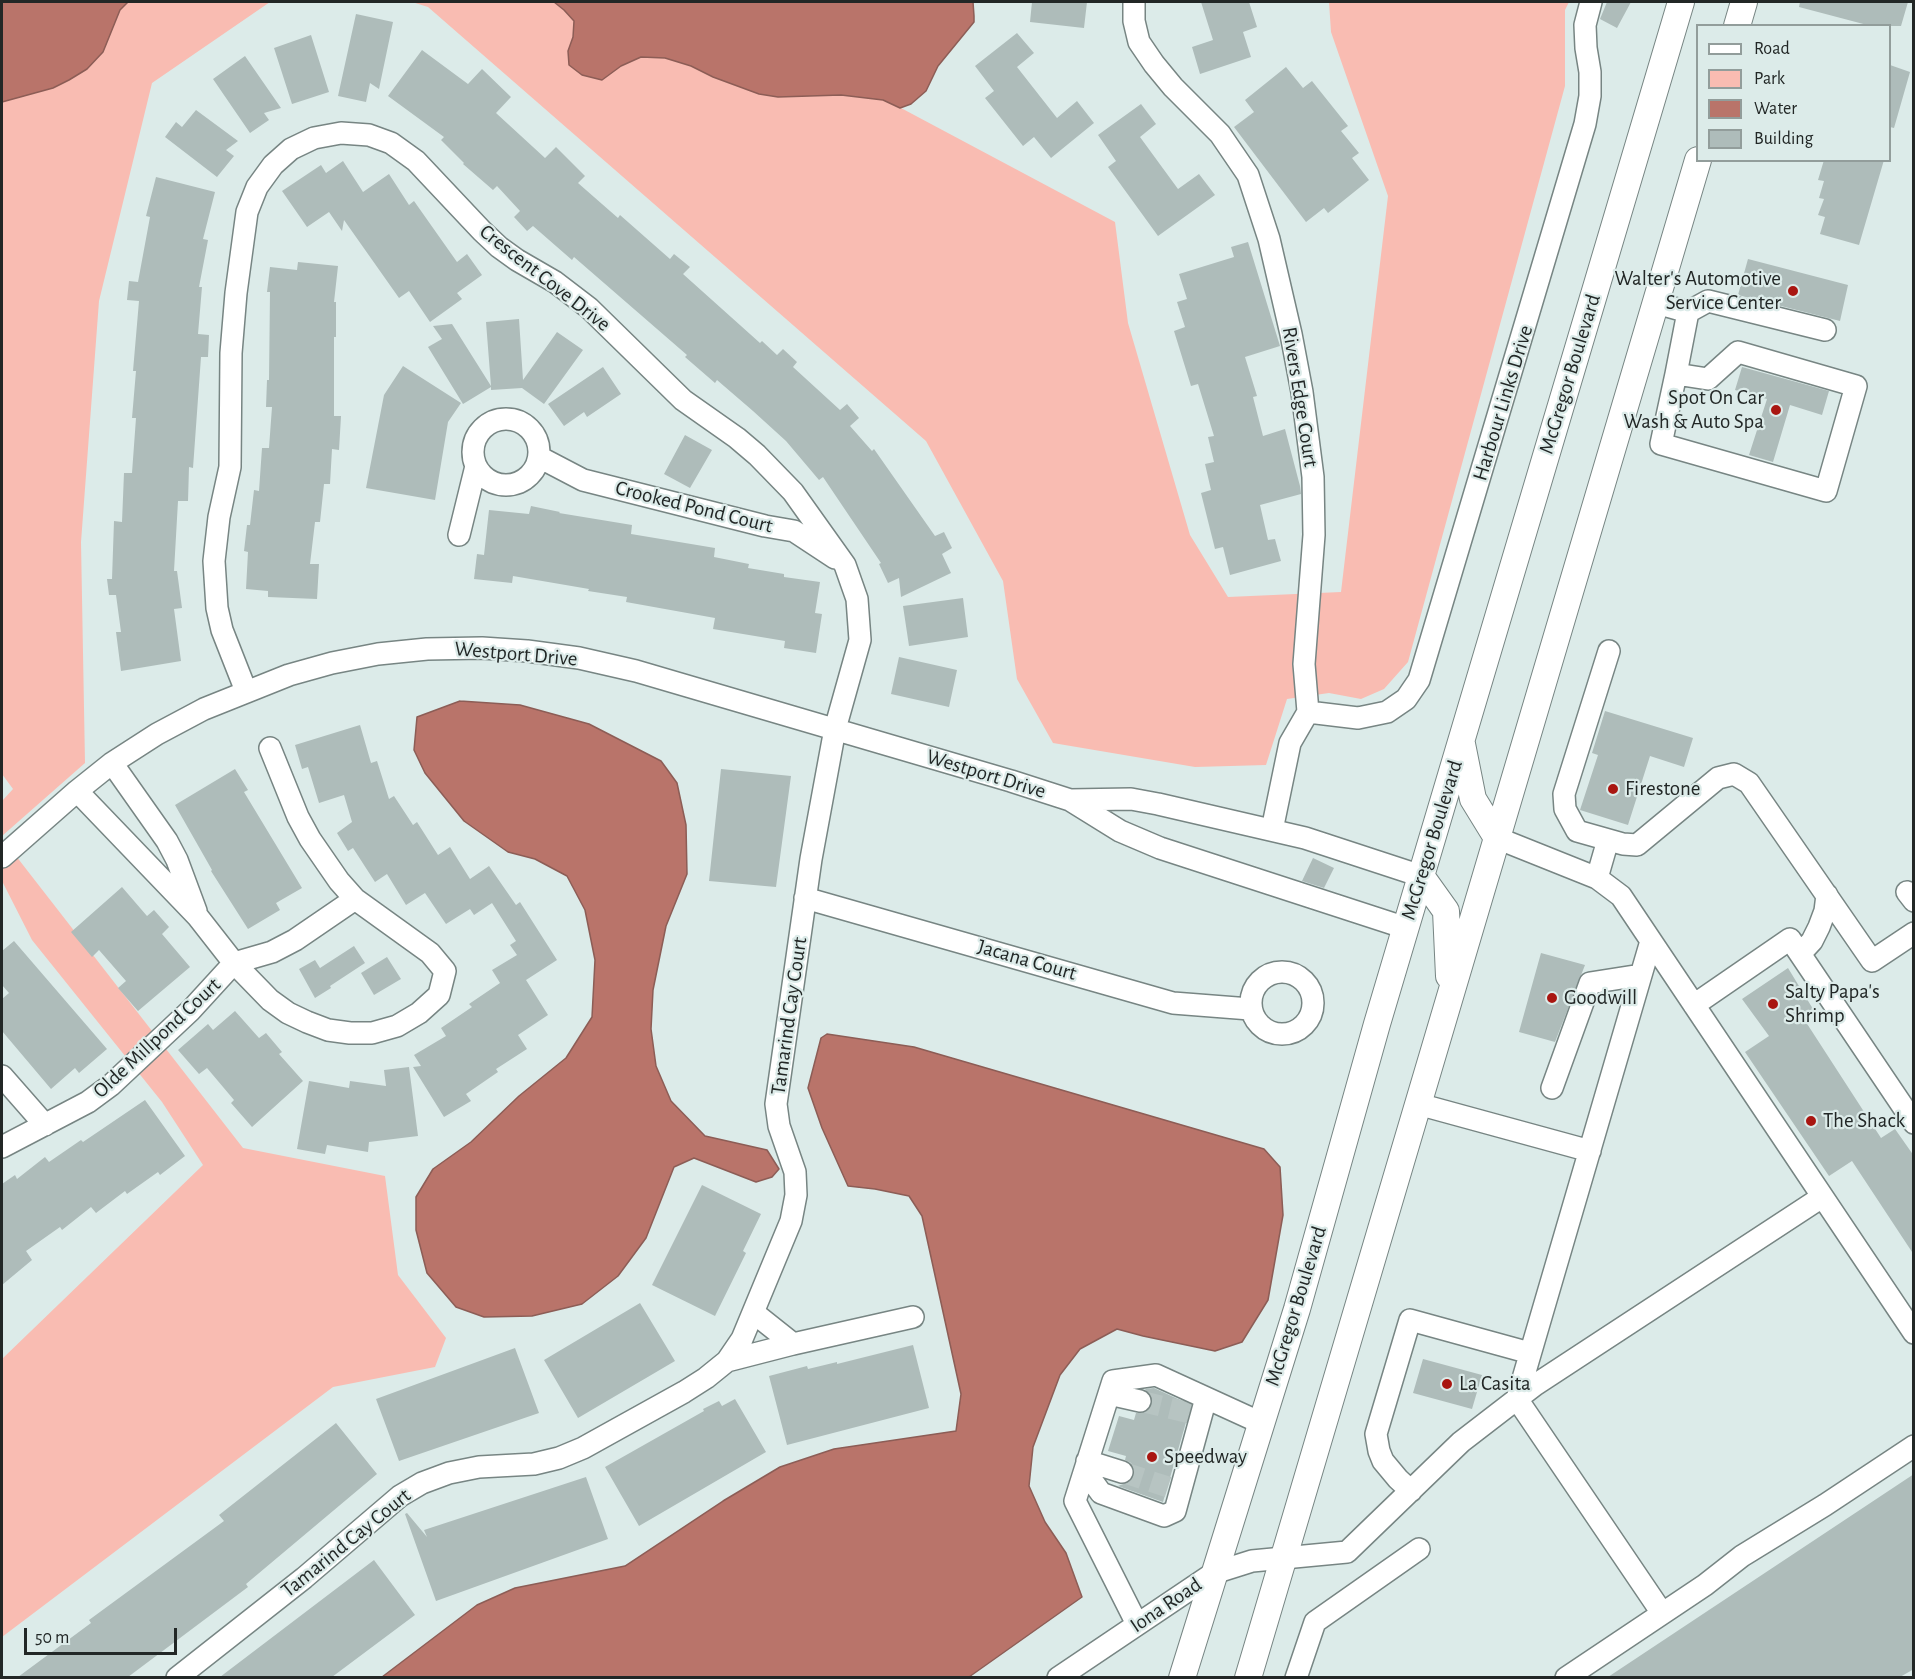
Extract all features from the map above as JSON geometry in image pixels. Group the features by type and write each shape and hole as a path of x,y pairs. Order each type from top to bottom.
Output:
{"main road":[{"name":"McGregor Boulevard","path":"1182,1677 1297,1308 1421,876 1681,2"},
{"path":"1738,24 1744,2"},
{"path":"1248,1677 1697,162"},
{"path":"1462,741 1473,799 1497,838"},
{"path":"1421,876 1446,911 1450,998"}],"street":[{"name":"Rivers Edge Court","path":"1134,2 1134,21 1139,42 1173,87 1220,134 1237,156 1248,175 1269,239 1302,392 1313,477 1314,535 1304,664 1308,712"},
{"name":"Harbour Links Drive","path":"1308,712 1358,718 1388,712 1406,699 1419,680 1586,124 1590,96 1590,72 1585,26 1591,2"},
{"name":"Crescent Cove Drive","path":"246,691 222,630 217,608 213,561 219,517 230,467 231,353 236,293 248,212 257,187 273,165 291,149 314,138 341,133 369,135 391,143 416,161 499,247 555,282 589,308 676,394 757,455 793,492 845,565 857,599 860,640 835,729"},
{"path":"1656,303 1688,312 1708,301 1825,330"},
{"path":"1676,374 1708,380 1738,352 1856,386 1826,491 1661,444 1688,312"},
{"path":"495,420 517,421 527,426 534,435 539,457 529,476 520,482 500,485 482,475 476,466 472,456 477,434 495,420"},
{"name":"Crooked Pond Court","path":"539,457 583,480 765,526 794,531 845,565"},
{"path":"459,534 476,466"},
{"name":"Westport Drive","path":"2,857 77,790 112,763 157,734 204,709 289,675 355,658 427,649 482,648 579,658 636,671 1070,800 1120,831 1160,848 1360,911 1406,928"},
{"path":"1610,651 1564,794 1565,809 1577,831 1636,845 1718,778 1734,774 1749,783 1872,961 1914,933"},
{"path":"1272,830 1290,743 1308,712"},
{"name":"Tamarind Cay Court","path":"177,1677 304,1578 400,1496 422,1483 448,1473 479,1467 534,1464 559,1458 607,1436 684,1392 727,1360 742,1339 791,1221 796,1195 795,1172 779,1126 776,1104 805,898 835,729"},
{"name":"Olde Millpond Court","path":"77,790 198,917 234,963 270,1000 307,1023 328,1029 372,1034 397,1026 420,1013 440,995 445,971 430,953 355,899 334,875 306,832 288,796 270,748"},
{"name":"Olde Millpond Court","path":"112,763 177,860 198,917"},
{"name":"Westport Drive","path":"1070,800 1140,801 1305,838 1421,876"},
{"path":"1497,838 1598,878 1621,896 1914,1333"},
{"path":"1598,878 1608,840"},
{"path":"1800,954 1812,941 1819,927 1825,911 1827,895"},
{"name":"Jacana Court","path":"805,898 1173,1003 1250,1009"},
{"name":"Olde Millpond Court","path":"2,1147 88,1102 111,1085 182,1018 234,963 272,952 295,940 355,899"},
{"path":"1694,1005 1790,939 1914,1123"},
{"path":"1651,941 1517,1399 1662,1613"},
{"path":"1552,1088 1590,983 1641,975"},
{"path":"2,1076 45,1125"},
{"path":"1418,1104 1590,1150"},
{"name":"Iona Road","path":"1058,1677 1214,1572 1252,1561 1347,1552 1461,1442 1517,1399 1559,1369 1822,1197"},
{"path":"754,1313 793,1344"},
{"name":"Tamarind Cay Court","path":"727,1360 913,1317"},
{"path":"1411,1491 1383,1461 1376,1434 1410,1320 1530,1353"},
{"path":"1137,1624 1075,1501 1113,1381 1156,1375 1199,1409 1261,1423"},
{"path":"1109,1394 1140,1401"},
{"path":"1086,1466 1101,1493 1164,1516 1175,1511 1174,1489 1199,1409"},
{"path":"1566,1677 1705,1585 1742,1556 1914,1446"},
{"path":"1086,1466 1122,1472"},
{"path":"1296,1677 1315,1622 1419,1549"}],"green space":[{"path":"2,2 270,2 152,83 99,301 81,542 85,763 2,836 2,801 13,789 2,774"},
{"path":"412,2 973,2 974,22 938,65 926,91 911,104 901,108 1115,222 1128,323 1190,535 1228,597 1341,592 1388,196 1331,32 1329,2 1569,2 1565,10 1565,86 1408,662 1384,689 1361,699 1329,693 1287,699 1266,765 1195,767 1053,743 1017,679 1003,581 926,441 428,7"},
{"path":"2,838 243,1148 385,1176 398,1275 446,1338 435,1367 333,1387 2,1637 2,1359 203,1165 162,1102 32,940 2,881"}],"water":[{"path":"2,2 128,2 120,10 103,52 87,69 53,88 2,102"},
{"path":"554,2 973,2 974,22 938,66 926,91 911,104 900,108 883,100 841,95 778,97 759,94 691,66 665,58 641,57 621,66 602,80 582,75 569,65 568,51 573,37 574,21"},
{"path":"460,701 520,705 589,724 661,761 677,783 686,825 687,874 666,926 653,990 651,1029 656,1066 671,1101 705,1136 767,1150 779,1169 772,1177 756,1182 694,1158 674,1167 646,1238 618,1276 582,1304 532,1316 484,1317 456,1307 427,1273 416,1230 416,1197 433,1169 471,1142 519,1096 566,1058 592,1017 595,960 585,910 567,876 535,859 508,852 464,821 425,773 414,750 417,717"},
{"path":"827,1034 914,1047 1264,1149 1280,1167 1283,1215 1268,1300 1242,1342 1215,1351 1117,1329 1080,1349 1060,1375 1033,1447 1029,1486 1045,1522 1066,1553 1082,1597 969,1677 382,1677 477,1605 515,1588 625,1566 723,1501 780,1467 834,1449 956,1431 961,1394 922,1216 909,1196 848,1186 822,1128 808,1088 821,1038"}],"building":[{"path":"1032,2 1087,2 1084,28 1030,22"},
{"path":"1201,2 1249,2 1257,27 1243,32 1251,57 1200,74 1192,47 1213,40"},
{"path":"1607,2 1631,2 1617,28 1600,19"},
{"path":"1800,2 1908,2 1901,26 1863,24 1799,7"},
{"path":"356,14 393,22 379,89 370,83 366,102 338,96"},
{"path":"1017,33 1034,53 1017,67 1057,118 1077,101 1094,123 1051,158 1034,137 1023,146 985,98 994,91 975,66"},
{"path":"311,35 329,92 292,104 274,48"},
{"path":"422,50 468,84 482,69 511,97 496,113 545,158 556,147 585,176 578,183 618,218 620,215 670,259 674,254 690,267 683,274 760,343 762,341 777,355 783,349 797,362 793,367 840,410 847,404 859,418 850,426 872,451 874,449 935,536 944,532 952,548 942,554 951,573 901,597 899,578 888,583 879,564 881,563 823,477 819,480 786,441 717,380 715,383 685,357 687,355 574,257 572,260 533,226 527,231 514,217 520,211 497,186 493,190 463,164 441,140 444,137 388,96"},
{"path":"245,56 281,108 264,113 269,120 250,133 213,79"},
{"path":"1891,65 1910,72 1894,128 1891,127"},
{"path":"1286,67 1303,88 1312,81 1348,126 1341,131 1359,153 1352,158 1369,180 1328,213 1324,208 1306,222 1234,127 1254,112 1245,100"},
{"path":"1141,104 1156,124 1140,137 1178,189 1199,174 1215,195 1158,236 1108,167 1116,161 1098,135"},
{"path":"196,110 238,141 226,150 234,156 217,177 165,137 176,122 182,127"},
{"path":"343,161 363,192 389,174 409,205 414,201 457,262 467,254 482,275 457,293 462,299 430,322 409,291 399,298 344,220 342,231 329,212 307,227 282,191 321,165 326,173"},
{"path":"1823,162 1883,162 1859,245 1820,234 1825,217 1818,215 1824,199 1819,198 1824,181 1818,180"},
{"path":"156,177 215,192 203,239 208,240 199,287 202,287 198,334 209,335 208,357 201,357 193,468 189,467 188,501 178,501 174,571 177,571 182,608 174,609 181,661 121,671 116,632 121,632 116,595 109,595 107,579 112,579 114,521 122,522 124,473 132,473 136,418 132,418 136,371 133,371 139,301 127,300 129,281 138,282 150,217 146,216"},
{"path":"1248,242 1280,346 1245,357 1257,396 1253,397 1263,436 1285,429 1301,494 1260,505 1268,540 1275,539 1281,561 1230,575 1223,547 1215,549 1201,493 1211,490 1205,464 1214,462 1208,437 1214,436 1198,384 1191,386 1174,331 1185,327 1177,302 1187,299 1179,274 1234,257 1231,247"},
{"name":"Walter's Automotive Service Center","path":"1748,259 1848,285 1840,321 1738,295"},
{"path":"298,262 338,266 334,302 336,302 336,337 334,337 334,416 341,416 339,450 332,449 330,484 324,484 320,522 315,522 310,564 319,564 317,599 268,597 268,591 246,589 248,552 244,551 247,525 250,525 254,490 259,491 262,448 269,448 272,407 266,407 267,380 269,380 270,292 267,292 270,267 297,270"},
{"path":"519,319 523,380 557,332 583,350 544,404 522,388 491,390 491,387 463,404 428,347 442,339 433,326 452,324 491,386 486,322"},
{"path":"403,366 461,403 448,422 435,500 366,488 384,395"},
{"path":"603,367 621,394 587,417 584,412 564,426 548,404"},
{"name":"Spot On Car Wash & Auto Spa","path":"1742,367 1829,391 1822,415 1790,405 1773,462 1749,455 1767,399 1735,390"},
{"path":"685,435 712,450 690,488 664,474"},
{"path":"531,506 632,525 631,534 715,548 714,557 749,564 748,568 784,574 784,577 820,582 815,613 822,614 816,653 784,648 785,641 713,629 715,618 626,602 627,597 513,576 512,583 474,579 477,554 484,555 489,510 529,514"},
{"path":"963,598 968,637 909,646 903,606"},
{"path":"899,657 957,670 949,707 891,694"},
{"name":"Firestone","path":"1605,711 1693,738 1684,767 1650,756 1628,825 1580,810 1598,755 1592,753"},
{"path":"360,725 371,763 377,761 389,799 394,796 413,825 417,822 438,855 450,847 470,879 489,866 516,905 520,902 557,960 526,980 548,1015 518,1035 527,1049 496,1069 498,1072 466,1094 471,1101 444,1117 413,1067 421,1066 414,1055 446,1036 441,1028 472,1007 469,1004 500,983 492,970 517,955 510,945 516,941 492,903 474,915 470,909 446,924 425,893 406,905 387,874 375,882 353,848 348,851 337,833 352,822 344,795 319,803 308,767 302,769 295,745"},
{"path":"235,769 248,790 244,792 302,888 276,903 280,910 248,929 211,871 175,805"},
{"path":"721,769 791,776 776,887 709,881"},
{"path":"1313,858 1334,868 1324,888 1302,881"},
{"path":"122,887 147,916 154,910 169,927 162,934 190,967 138,1011 118,988 126,981 99,950 92,957 71,932"},
{"path":"14,941 107,1049 79,1073 75,1068 51,1089 2,1031 2,999 9,993 2,985 2,951"},
{"path":"354,946 365,963 315,998 299,969 315,960 320,968"},
{"name":"Goodwill","path":"1541,953 1585,965 1555,1042 1519,1032"},
{"path":"387,957 401,979 374,995 361,973"},
{"path":"1788,968 1813,1009 1802,1016 1881,1138 1895,1129 1914,1156 1914,1255 1852,1161 1829,1176 1745,1052 1769,1036 1742,999"},
{"path":"235,1011 259,1038 266,1033 282,1052 279,1054 303,1081 252,1127 231,1103 234,1100 207,1068 199,1074 178,1050 208,1024 213,1030"},
{"path":"409,1067 418,1136 369,1142 368,1152 327,1145 325,1154 297,1149 309,1081 349,1088 350,1081 386,1086 384,1070"},
{"path":"145,1100 185,1156 160,1175 158,1172 127,1194 125,1191 96,1213 91,1207 62,1230 60,1227 26,1251 32,1260 2,1285 2,1184 15,1175 17,1179 45,1157 49,1162"},
{"path":"702,1185 761,1214 743,1251 746,1253 715,1316 652,1285"},
{"path":"640,1303 675,1361 578,1418 544,1360"},
{"path":"913,1345 929,1408 787,1445 769,1376 807,1366 808,1369 837,1362 837,1364"},
{"path":"515,1348 539,1413 399,1461 376,1399"},
{"name":"La Casita","path":"1423,1359 1482,1375 1472,1409 1413,1393"},
{"path":"1154,1388 1191,1405 1163,1502 1118,1486 1131,1481 1134,1469 1131,1463 1125,1460 1126,1456 1108,1451 1119,1416 1134,1420 1136,1413 1149,1410 1152,1398 1145,1389"},
{"path":"735,1399 766,1452 639,1526 605,1467 704,1411 703,1409 719,1401 722,1406"},
{"path":"336,1423 377,1474 246,1584 248,1587 128,1677 18,1677 91,1623 89,1620 224,1521 219,1515"},
{"path":"1914,1474 1914,1669 1900,1677 1608,1677"},
{"path":"586,1477 608,1539 436,1601 405,1514 407,1513 427,1537 424,1530"},
{"path":"374,1560 415,1615 332,1677 220,1677"}],"tunnel":[{"path":"1140,1401 1190,1413"},
{"path":"1122,1472 1168,1487"}],"place":[{"name":"Walter's Automotive Service Center","path":"1793,291"},
{"name":"Spot On Car Wash & Auto Spa","path":"1776,410"},
{"name":"Firestone","path":"1613,789"},
{"name":"Goodwill","path":"1552,998"},
{"name":"Salty Papa's Shrimp","path":"1773,1004"},
{"name":"The Shack","path":"1811,1121"},
{"name":"La Casita","path":"1447,1384"},
{"name":"Speedway","path":"1152,1457"}]}
